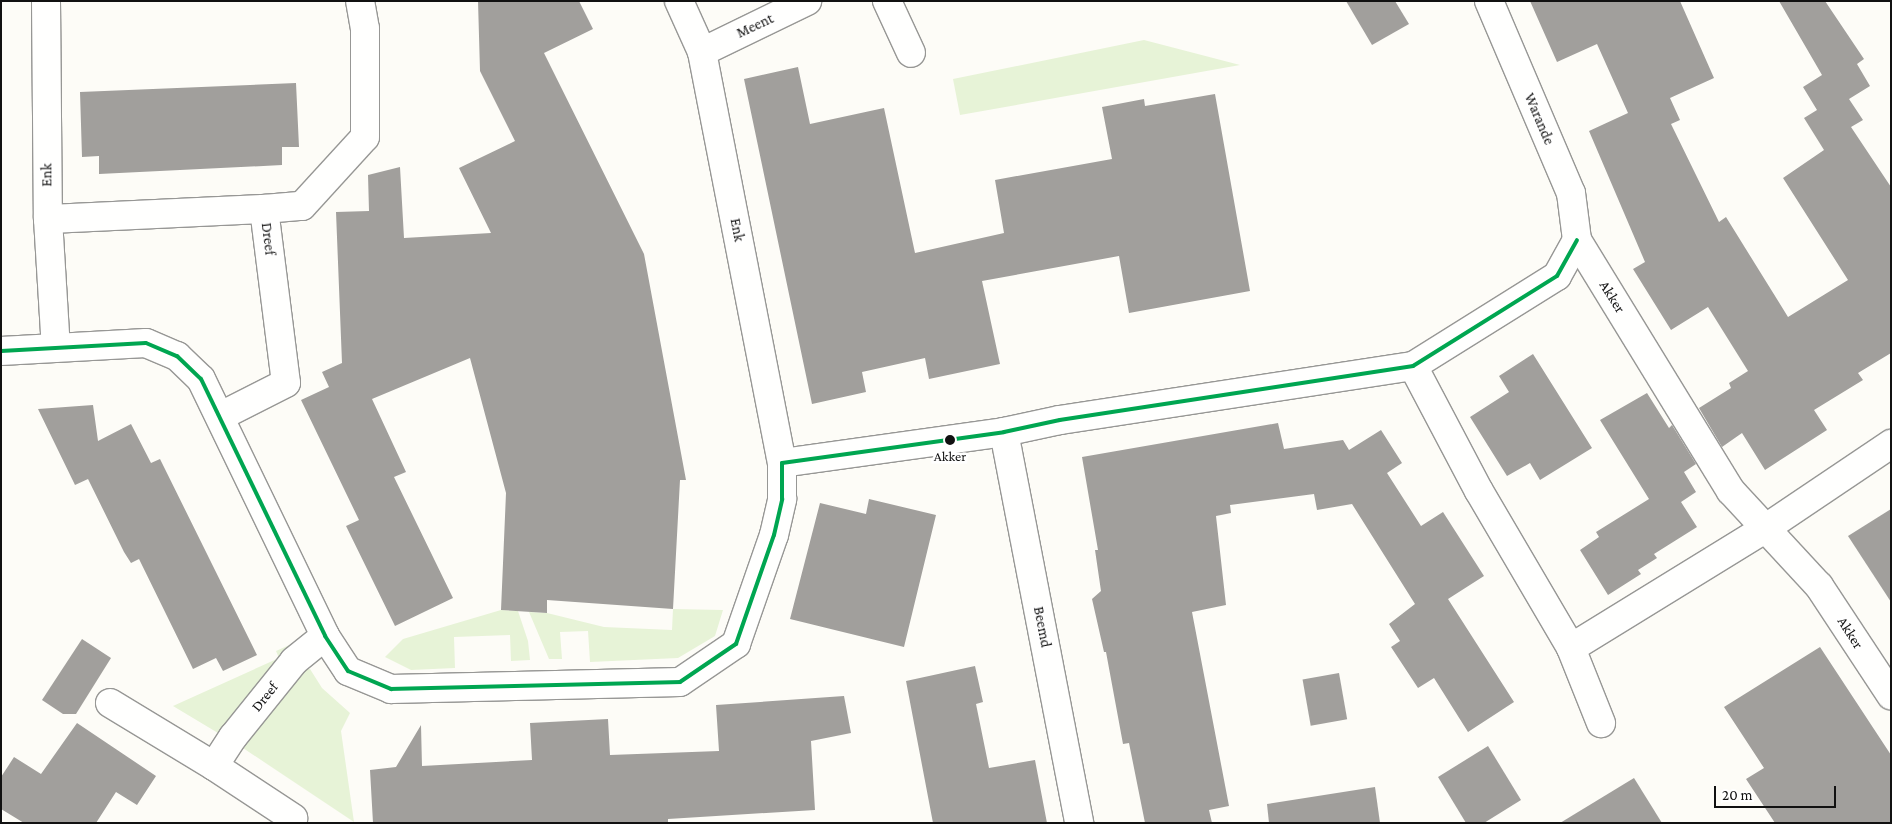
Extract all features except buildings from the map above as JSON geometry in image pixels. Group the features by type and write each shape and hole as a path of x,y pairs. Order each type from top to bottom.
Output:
{"street":[{"name":"Enk","path":"46,1 48,219 56,348"},
{"path":"264,209 302,206 365,137 365,29 360,1"},
{"name":"Enk","path":"679,1 702,52 782,463"},
{"name":"Meent","path":"702,52 807,1"},
{"path":"888,1 911,53"},
{"name":"Warande","path":"1489,1 1571,193 1577,240"},
{"name":"Dreef","path":"48,219 264,209 286,383 221,416"},
{"path":"1,351 146,343 178,356 201,379 221,416 325,636 348,671 391,689 680,682 736,644 774,535 782,500 782,463 1004,432 1060,420 1414,366 1557,276 1577,240"},
{"name":"Akker","path":"1577,240 1731,491 1819,586 1891,695"},
{"path":"1414,366 1479,491 1571,648 1601,723"},
{"name":"Beemd","path":"1004,432 1079,823"},
{"path":"1571,648 1766,528 1891,444"},
{"name":"Dreef","path":"214,766 233,737 294,661 325,636"},
{"path":"110,703 214,766 293,818"}],"green space":[{"path":"1144,40 1240,65 960,115 953,79"},
{"path":"673,609 723,610 715,636 678,658 590,662 588,631 560,632 562,659 549,659 529,612 547,613 604,627 672,630"},
{"path":"501,610 518,611 528,641 530,660 511,661 510,635 454,637 455,668 411,670 385,657 403,639"},
{"path":"296,642 229,729 218,733 173,706 279,658 276,651"},
{"path":"310,669 322,688 350,713 341,731 354,822 240,746 302,670"}],"transit line":[{"path":"1,351 146,343 177,356 201,379 325,636 348,671 391,689 680,682 736,644 774,535 782,499 782,463 1004,432 1060,420 1413,366 1557,276 1577,240"}],"place":[{"name":"Akker","path":"950,440"}]}
